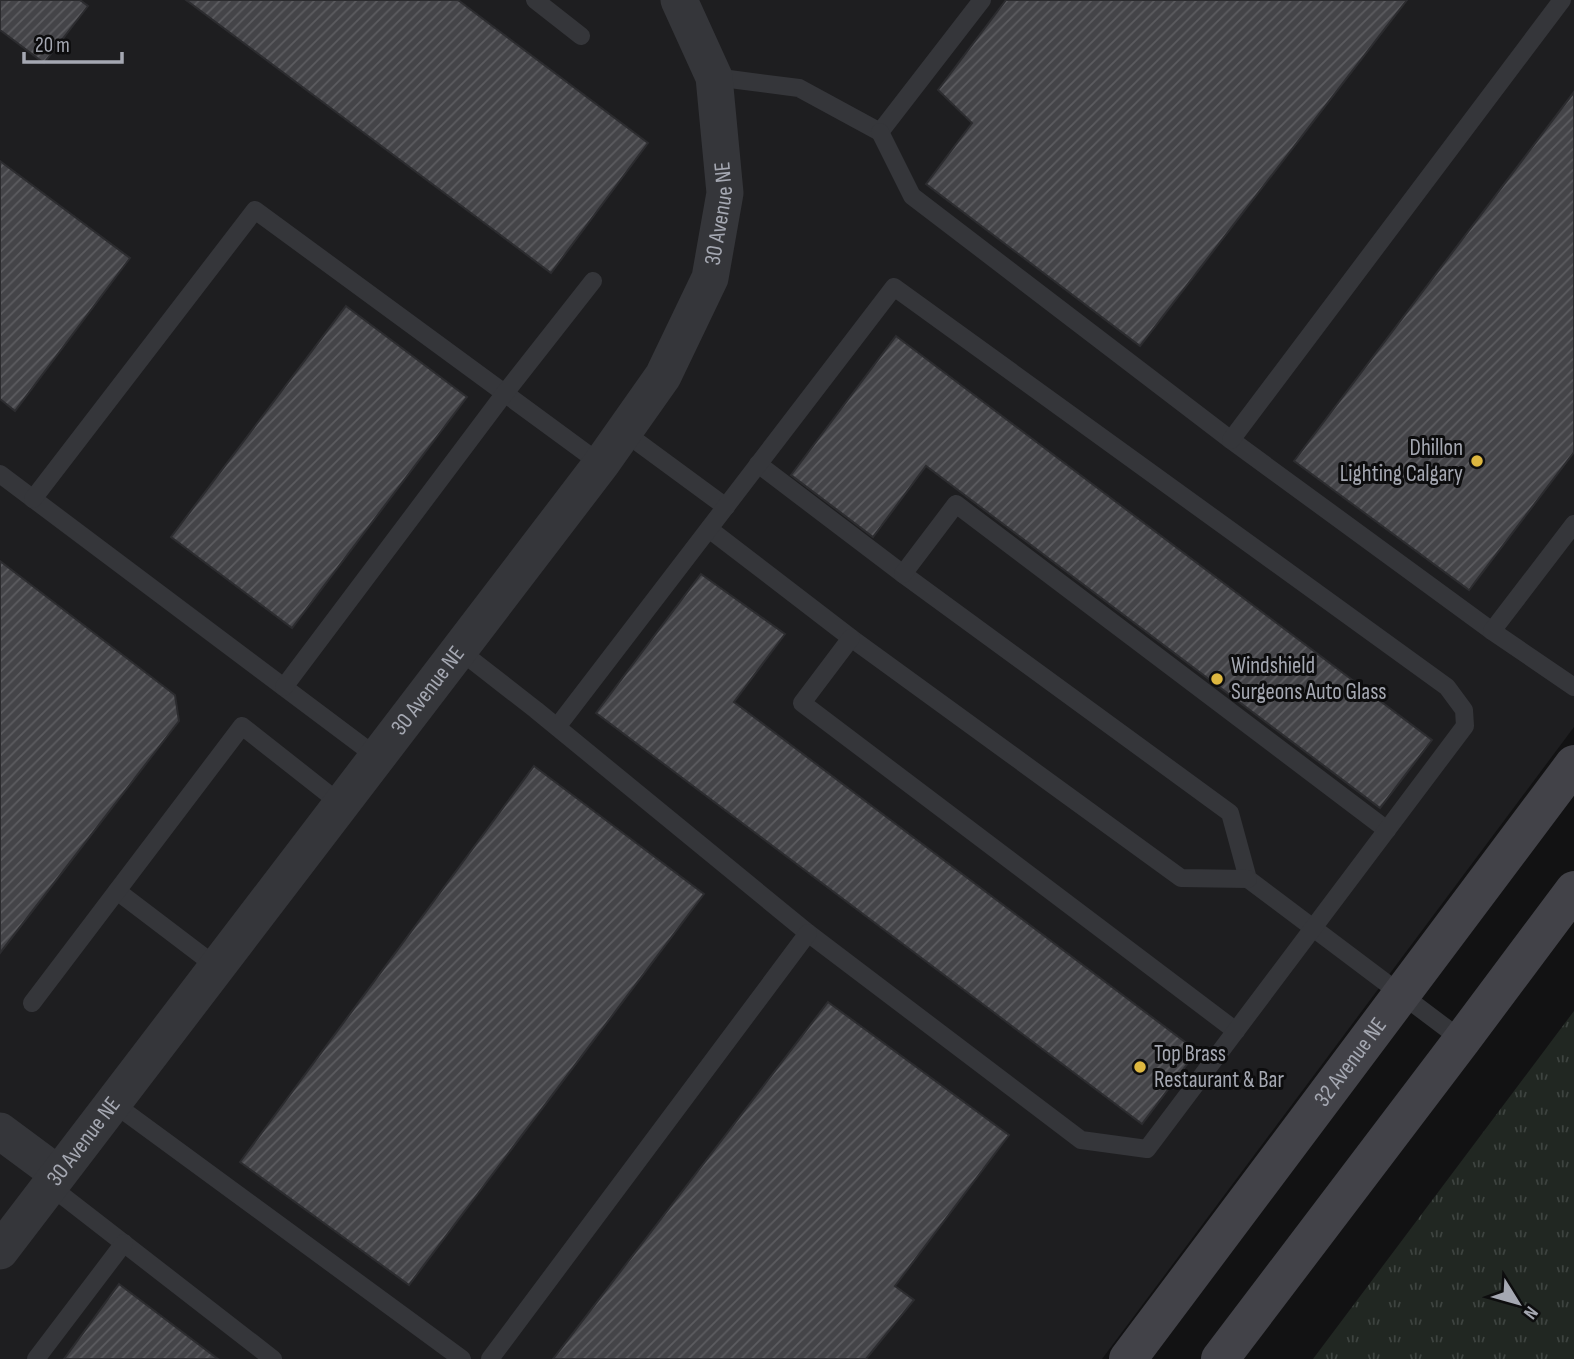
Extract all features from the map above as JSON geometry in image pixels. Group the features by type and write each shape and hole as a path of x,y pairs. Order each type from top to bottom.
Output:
{"main road":[{"name":"32 Avenue NE","path":"1128,1359 1574,764"},
{"path":"1220,1359 1574,890"}],"street":[{"name":"30 Avenue NE","path":"0,1251 601,464 663,376 709,278 725,193 714,77 679,0"},
{"path":"0,1131 54,1180"}],"lane":[{"path":"535,0 580,36"},
{"path":"880,132 982,0"},
{"path":"1231,440 1562,0"},
{"path":"714,77 799,88 880,132 912,195 1231,440 1492,631 1574,687"},
{"path":"33,499 255,210 601,464"},
{"path":"284,687 505,393 593,281"},
{"path":"459,650 808,933 1081,1140 1147,1149 1465,726 1464,710 1447,687 894,287 557,727"},
{"path":"624,432 726,507"},
{"path":"758,464 903,574 1230,813 1248,880"},
{"path":"0,474 377,757"},
{"path":"903,574 956,504 1387,830"},
{"path":"1492,631 1574,524"},
{"path":"709,529 851,638 1181,878 1248,880 1462,1040"},
{"path":"851,638 802,703 1236,1031"},
{"path":"32,1003 242,726 341,804"},
{"path":"117,891 216,967"},
{"path":"490,1359 808,933"},
{"path":"113,1103 462,1359"},
{"path":"54,1180 124,1244 273,1359"},
{"path":"36,1359 124,1244"}],"shaded area":[{"path":"0,0 1574,0 1574,727 1102,1359 0,1359"}],"green space":[{"path":"1574,1011 1574,1359 1313,1359"}],"building":[{"path":"0,0 80,0 88,6 44,63 0,30"},
{"path":"186,0 458,0 648,143 551,273"},
{"path":"1006,0 1407,0 1140,346 926,184 972,123 938,90"},
{"path":"1574,92 1574,452 1469,590 1294,461"},
{"path":"0,161 130,258 15,411 0,399"},
{"path":"346,306 467,397 292,628 171,537"},
{"path":"896,336 1432,740 1380,808 926,466 873,537 791,475"},
{"path":"0,561 175,695 179,721 0,953"},
{"path":"701,574 785,634 734,702 1197,1051 1142,1124 596,713"},
{"path":"534,766 704,894 409,1285 240,1162"},
{"path":"828,1002 1009,1135 895,1286 914,1300 866,1359 553,1359"},
{"path":"119,1284 218,1359 64,1359"}],"place":[{"name":"Dhillon Lighting Calgary","path":"1477,461"},
{"name":"Windshield Surgeons Auto Glass","path":"1217,679"},
{"name":"Top Brass Restaurant & Bar","path":"1140,1067"}]}
